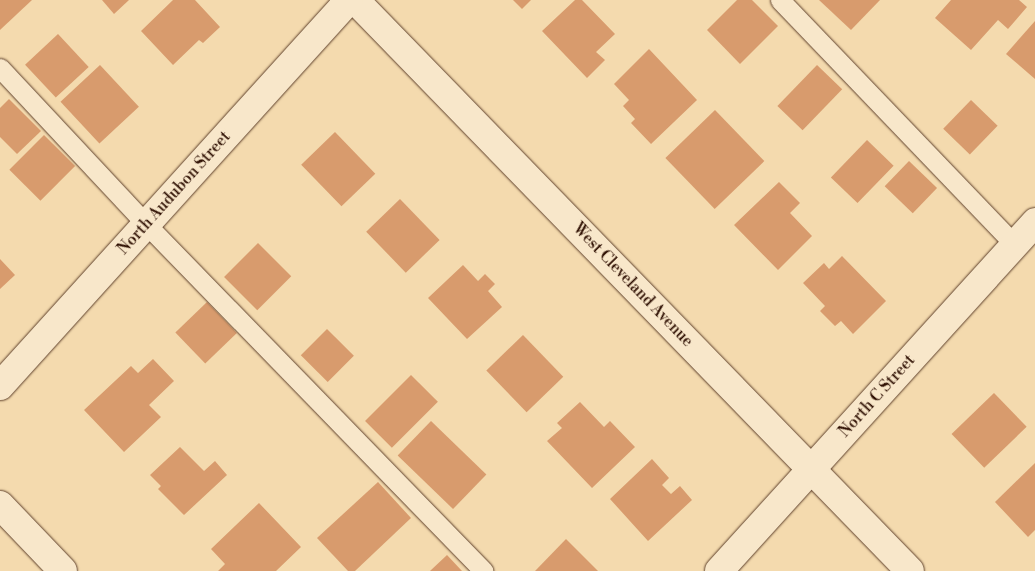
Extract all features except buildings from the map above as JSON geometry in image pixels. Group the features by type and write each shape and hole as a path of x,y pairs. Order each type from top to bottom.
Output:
{"street":[{"name":"North Audubon Street","path":"0,386 349,0"},
{"name":"West Cleveland Avenue","path":"354,0 910,571"},
{"name":"North C Street","path":"719,571 1035,222"},
{"path":"0,505 63,571"}],"lane":[{"path":"780,0 1015,245"},
{"path":"0,68 146,224 484,571"}]}
